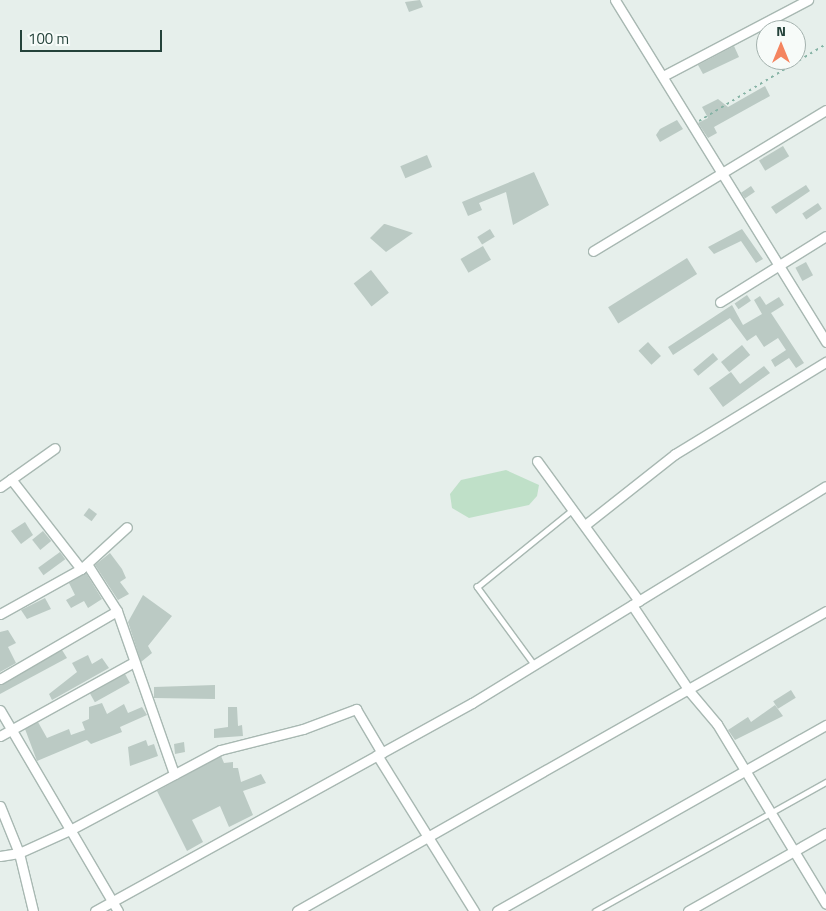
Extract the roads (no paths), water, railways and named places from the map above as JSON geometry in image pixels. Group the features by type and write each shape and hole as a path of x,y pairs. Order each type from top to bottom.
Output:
{"street":[{"path":"615,0 826,342"},
{"path":"662,76 808,0"},
{"path":"593,251 826,110"},
{"path":"720,302 826,236"},
{"path":"585,525 675,454 826,362"},
{"path":"0,486 55,448"},
{"path":"537,461 585,525 636,603 690,692 717,724 826,904"},
{"path":"12,479 84,566 117,611 132,663 144,684 174,774"},
{"path":"95,911 379,754 534,664 826,486"},
{"path":"0,614 84,566 127,527"},
{"path":"0,679 117,611"},
{"path":"297,911 690,692 826,611"},
{"path":"0,736 132,663"},
{"path":"0,856 19,853 70,830 220,750 303,729 356,709 379,754 428,838 474,911"},
{"path":"0,710 118,911"},
{"path":"497,911 826,726"},
{"path":"0,806 19,853 33,911"},
{"path":"688,911 826,833"}],"lane":[{"path":"534,664 477,587 573,509"},
{"path":"595,911 826,782"}]}
